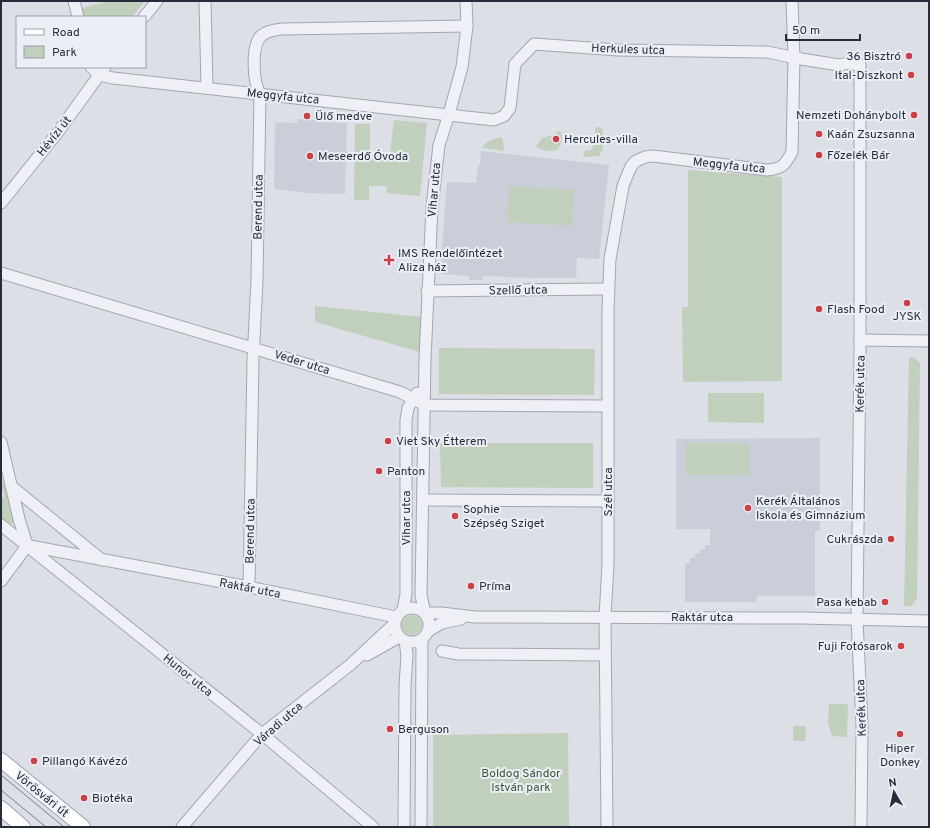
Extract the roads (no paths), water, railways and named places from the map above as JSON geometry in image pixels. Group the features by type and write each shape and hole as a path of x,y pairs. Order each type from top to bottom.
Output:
{"main road":[{"name":"Vörösvári út","path":"1,760 83,827"},
{"path":"1,808 23,827"}],"street":[{"path":"74,1 78,16"},
{"path":"145,16 157,1"},
{"path":"205,1 207,88"},
{"name":"Vihar utca","path":"425,613 421,595 425,405 424,382 432,207 439,146 462,67 467,26 466,1"},
{"path":"792,1 794,58"},
{"name":"Berend utca","path":"249,588 253,348 257,280 260,94 256,87 256,44 261,36 268,32 282,29 467,26"},
{"name":"Herkules utca","path":"510,108 514,64 534,44 618,50 767,52 794,58"},
{"name":"Meggyfa utca","path":"636,161 645,157 653,156 767,170 777,169 787,162 792,152 794,58"},
{"name":"Kerék utca","path":"794,58 839,65 860,65 860,340 857,619 862,726 861,827"},
{"name":"Meggyfa utca","path":"99,70 113,78 494,120 504,116 510,108"},
{"name":"Hévízi út","path":"1,203 58,132 99,70"},
{"name":"Szél utca","path":"607,827 605,617 608,565 608,290 612,243 623,186 632,165 636,161"},
{"name":"Veder utca","path":"1,274 400,392 425,405"},
{"name":"Szellő utca","path":"427,291 608,290"},
{"path":"860,340 929,341"},
{"name":"Vihar utca","path":"398,617 406,594 406,420 408,408 424,382"},
{"path":"425,405 608,406"},
{"path":"1,442 27,546 1,581"},
{"name":"Raktár utca","path":"11,486 103,560"},
{"path":"423,500 608,501"},
{"name":"Hunor utca","path":"1,525 262,734 373,827"},
{"name":"Raktár utca","path":"27,546 398,617"},
{"path":"404,827 405,686 407,655 402,639 395,630 398,617 410,608 418,609 425,613 429,622 425,635 421,827"},
{"name":"Raktár utca","path":"425,613 441,613 475,617 857,619 929,621"},
{"name":"Váradi utca","path":"182,827 262,734 350,665 398,617"},
{"name":"Raktár utca","path":"425,635 442,623 451,620 475,617"},
{"path":"402,639 414,642 425,635"},
{"name":"Váradi utca","path":"350,665 402,639"},
{"path":"442,651 458,654 605,655"}],"tram line":[{"path":"1,775 64,827"},
{"path":"1,790 46,827"}],"place":[{"name":"36 Bisztró","path":"909,56"},
{"name":"Ital-Diszkont","path":"911,75"},
{"name":"Nemzeti Dohánybolt","path":"914,115"},
{"name":"Ülő medve","path":"307,116"},
{"name":"Kaán Zsuzsanna","path":"819,134"},
{"name":"Hercules-villa","path":"556,139"},
{"name":"Főzelék Bár","path":"819,155"},
{"name":"Meseerdő Óvoda","path":"310,156"},
{"name":"IMS Rendelőintézet Aliza ház","path":"389,260"},
{"name":"JYSK","path":"907,303"},
{"name":"Flash Food","path":"819,309"},
{"name":"Viet Sky Étterem","path":"388,441"},
{"name":"Panton","path":"379,471"},
{"name":"Kerék Általános Iskola és Gimnázium","path":"748,508"},
{"name":"Sophie Szépség Sziget","path":"455,516"},
{"name":"Cukrászda","path":"891,539"},
{"name":"Príma","path":"471,586"},
{"name":"Pasa kebab","path":"885,602"},
{"name":"Fuji Fotósarok","path":"901,646"},
{"name":"Berguson","path":"390,729"},
{"name":"Hiper Donkey","path":"900,734"},
{"name":"Pillangó Kávézó","path":"34,761"},
{"name":"Biotéka","path":"84,798"}],"park label":[{"name":"Boldog Sándor István park","path":"521,780"}]}
